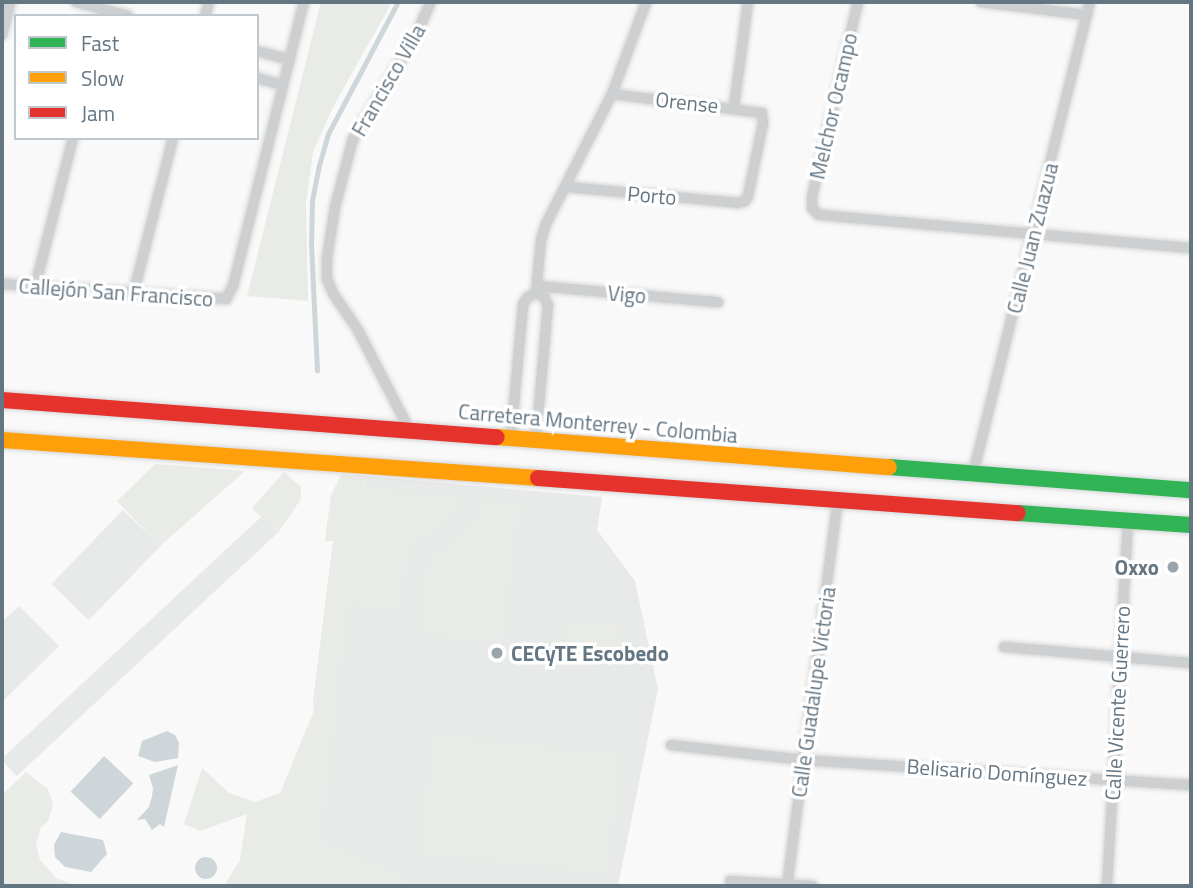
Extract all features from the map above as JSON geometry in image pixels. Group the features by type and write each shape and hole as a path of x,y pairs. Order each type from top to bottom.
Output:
{"main road":[{"name":"Carretera Monterrey - Colombia","path":"2,400 1191,490"},
{"path":"2,440 1191,525"}],"street":[{"path":"76,2 105,9"},
{"path":"259,79 283,85 304,2"},
{"name":"Francisco Villa","path":"409,429 358,330 334,295 327,279 327,258 335,207 353,139 416,36 431,2"},
{"path":"511,437 523,304 536,290 541,240 612,94 646,2"},
{"path":"734,107 748,2"},
{"name":"Melchor Ocampo","path":"858,2 813,196 813,211 826,217 1034,233"},
{"path":"981,2 1087,15"},
{"name":"Calle Juan Zuazua","path":"973,474 1090,2"},
{"path":"2,35 9,11"},
{"path":"259,52 290,60"},
{"name":"Callejón San Francisco","path":"2,284 214,300 229,296 283,85"},
{"name":"Orense","path":"612,94 734,107 762,113 763,123 748,196 745,201 738,203"},
{"path":"35,287 72,140"},
{"path":"133,295 172,140"},
{"name":"Porto","path":"567,187 738,203"},
{"path":"1034,233 1191,248"},
{"path":"536,290 548,305 536,439"},
{"name":"Vigo","path":"536,290 718,302"},
{"path":"521,336 545,338"},
{"name":"Calle Guadalupe Victoria","path":"787,885 838,500"},
{"name":"Calle Vicente Guerrero","path":"1107,886 1128,521"},
{"path":"1004,648 1191,663"},
{"name":"Belisario Domínguez","path":"671,745 803,760 1191,785"},
{"path":"730,881 813,886"}],"shaded area":[{"path":"321,2 392,2 333,107 313,152 306,204 308,301 247,296"},
{"path":"155,464 245,471 160,546 117,501"},
{"path":"284,472 301,487 301,499 278,533 252,508"},
{"path":"341,475 365,476 363,488 461,495 460,509 409,550 402,610 350,605 320,841 418,886 224,886 240,860 247,814 200,831 184,824 202,768 229,793 255,802 280,793 314,711 333,541 325,541 331,495"},
{"name":"CECyTE Escobedo","path":"365,476 602,497 597,530 635,581 658,689 618,886 418,886 320,841"},
{"path":"479,499 521,503 502,645 418,635 427,561 477,517"},
{"path":"123,510 160,546 89,620 51,584"},
{"path":"262,516 278,533 17,776 2,758"},
{"path":"19,606 59,646 2,702 2,622"},
{"path":"568,620 623,627 619,654 565,647"},
{"path":"167,731 175,735 179,743 178,758 155,762 138,756 142,741"},
{"path":"431,734 622,754 609,874 418,854"},
{"path":"104,756 133,783 100,819 71,792"},
{"path":"178,765 164,827 160,824 152,830 145,819 137,820 149,807 152,796 153,788 149,775"},
{"path":"26,772 48,789 53,805 48,821 41,827 36,844 40,860 56,878 77,886 2,886 2,795"},
{"path":"61,832 103,840 107,854 91,872 65,867 55,857 54,845"},
{"path":"206,857 214,860 217,868 214,876 206,879 198,876 195,868 198,860"}],"waterway":[{"path":"317,371 311,246 312,201 318,169 328,134 398,2"}],"traffic: fast":[{"path":"889,467 1191,490"},
{"path":"1018,513 1191,525"}],"traffic: slow":[{"path":"497,437 889,467"},
{"path":"2,440 538,478"}],"traffic: jam":[{"path":"2,400 497,437"},
{"path":"538,478 1018,513"}],"place":[{"name":"Oxxo","path":"1173,567"},
{"name":"CECyTE Escobedo","path":"497,653"}]}
